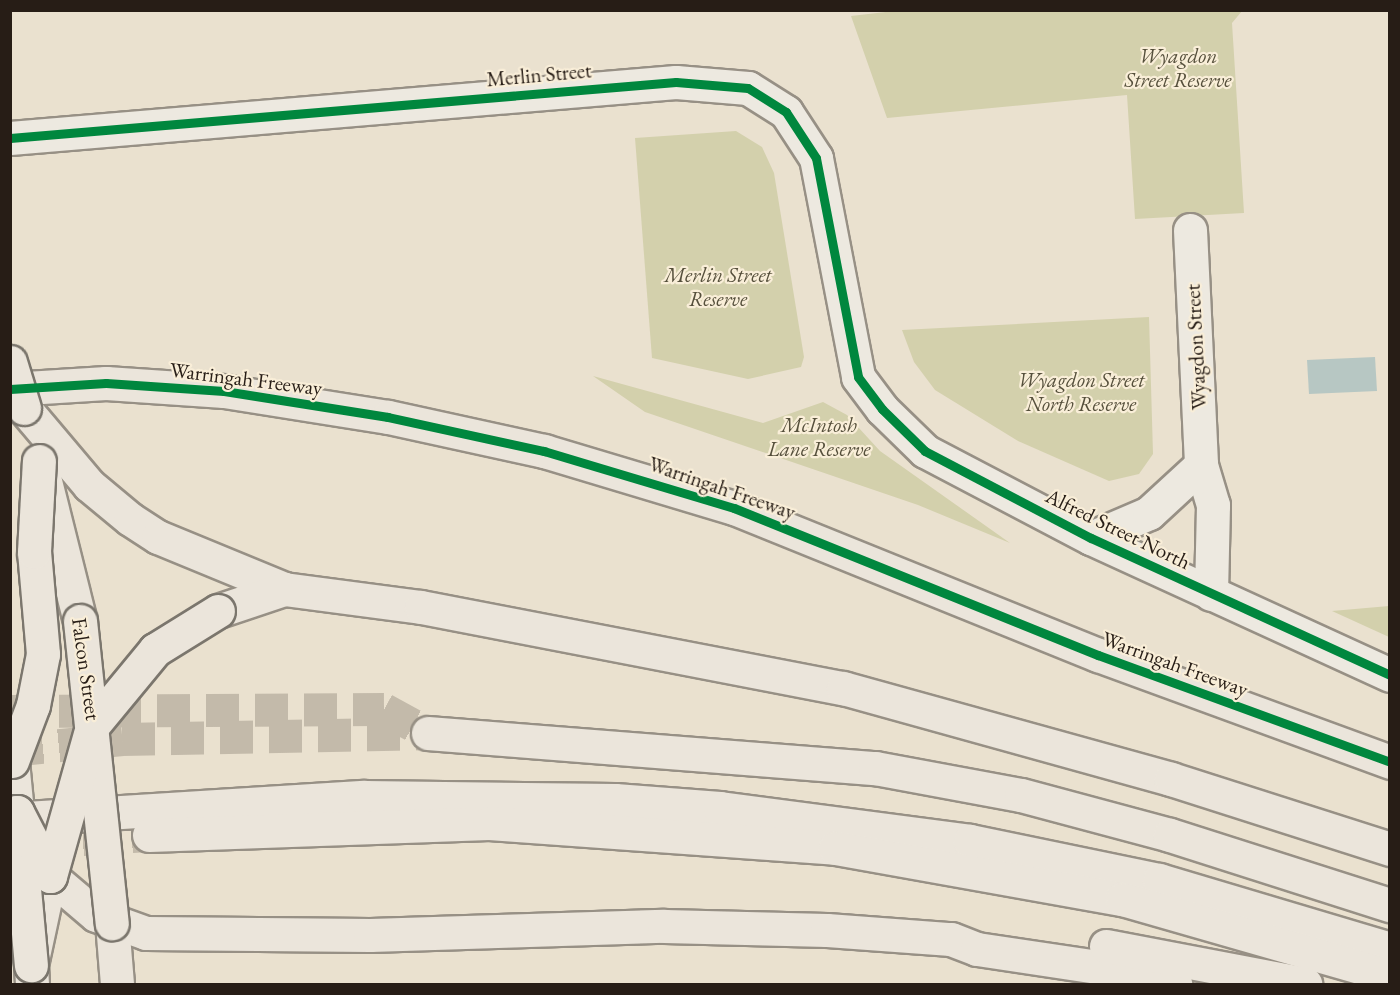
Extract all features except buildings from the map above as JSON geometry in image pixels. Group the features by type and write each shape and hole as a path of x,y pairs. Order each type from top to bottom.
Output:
{"main road":[{"name":"Falcon Street","path":"10,362 17,399 39,461 80,621 94,724 117,984"},
{"name":"Warringah Freeway","path":"17,399 106,382 224,391 388,417 544,451 734,508 1098,655 1389,762"},
{"path":"17,399 107,503 158,537 284,589 444,610 843,688 1171,778 1389,849"},
{"path":"32,975 14,816 11,758 33,705 43,654 34,552 39,461"},
{"path":"32,975 50,876 94,724 155,650 218,611 284,589"},
{"path":"428,733 875,768 1022,795 1159,832 1389,905"},
{"path":"14,816 364,797 615,800 720,808 958,839 1159,880 1389,949"},
{"path":"14,816 50,876 65,894 112,923 146,933 191,935 751,927 951,939 976,949 1175,984"},
{"path":"149,835 489,823 835,848 1122,899 1389,976"},
{"path":"951,939 977,931 1081,942 1305,984"}],"street":[{"name":"Merlin Street","path":"16,139 676,82 748,88 786,112 816,158 858,376"},
{"name":"Wyagdon Street","path":"1190,230 1201,465 1213,505 1211,594"},
{"name":"Alfred Street North","path":"858,376 882,409 925,451 1091,538 1389,675"},
{"path":"1091,538 1149,513 1201,465"}],"green space":[{"name":"Wyagdon Street Reserve","path":"903,10 1242,11 1232,23 1244,213 1135,219 1127,95 887,118 851,16"},
{"name":"Merlin Street Reserve","path":"736,131 762,147 774,173 804,357 801,367 748,379 652,358 635,138"},
{"name":"Wyagdon Street North Reserve","path":"1149,317 1153,454 1139,474 1109,481 1018,441 935,390 914,362 902,330"},
{"name":"McIntosh Lane Reserve","path":"593,376 763,423 823,402 847,415 880,451 1010,543 918,505 645,412"},
{"path":"1389,606 1389,637 1332,611"}],"shaded area":[{"path":"1375,357 1377,391 1309,394 1307,360"}],"tunnel":[{"path":"10,711 384,709 428,733"},
{"path":"10,750 122,739 422,733"},
{"path":"34,842 149,835"}],"cycle path":[{"path":"10,138 676,82 748,88 786,112 816,158 858,377 882,409 925,451 1091,538 1390,675"},
{"path":"10,389 106,383 224,391 388,417 544,451 734,508 1098,655 1390,762"}]}
